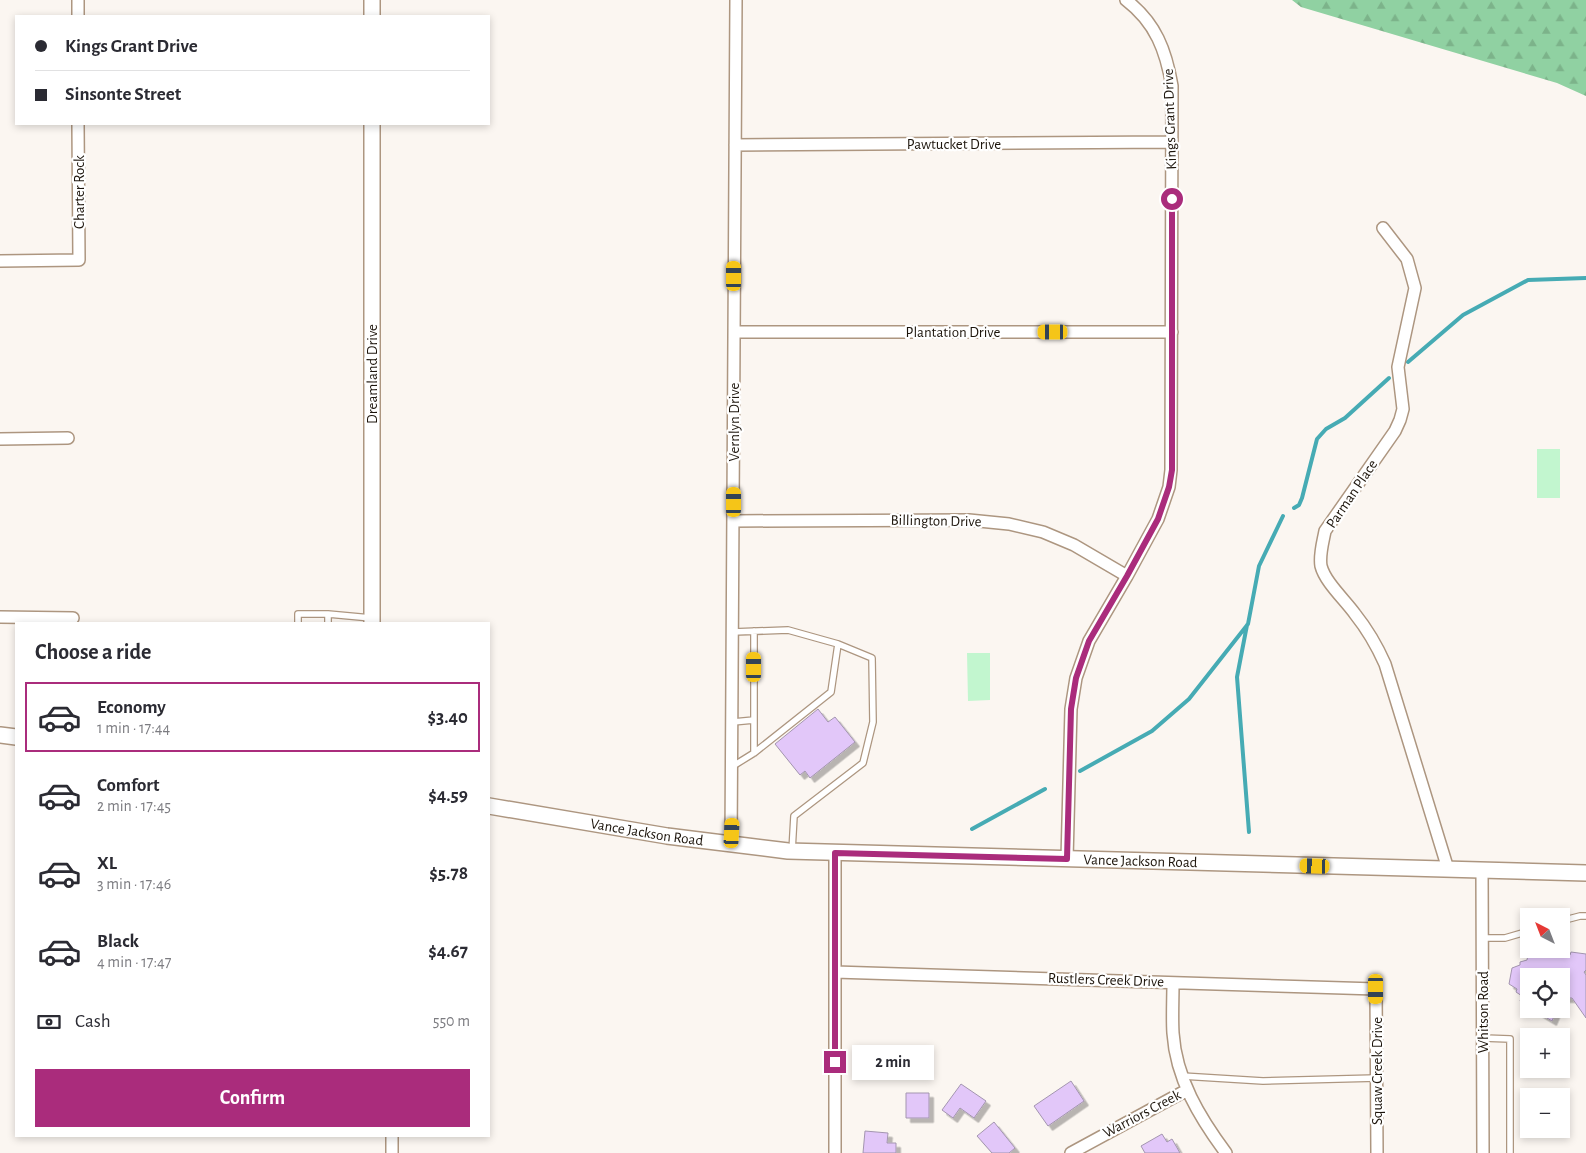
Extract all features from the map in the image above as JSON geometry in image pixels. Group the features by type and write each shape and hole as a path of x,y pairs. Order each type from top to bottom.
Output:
{"main road":[{"path":"372,0 372,15"},
{"name":"Dreamland Drive","path":"372,125 372,621"},
{"path":"0,735 15,737"},
{"name":"Vance Jackson Road","path":"490,806 667,836 792,851 1586,873"}],"street":[{"path":"78,0 78,15"},
{"name":"Vernlyn Drive","path":"731,845 733,766 736,0"},
{"name":"Kings Grant Drive","path":"1067,859 1071,709 1076,678 1089,641 1158,519 1169,487 1172,454 1172,86 1168,62 1160,39 1138,10 1126,0"},
{"name":"Charter Rock","path":"0,261 79,260 78,125"},
{"name":"Pawtucket Drive","path":"735,145 1172,142"},
{"name":"Parman Place","path":"1383,228 1407,259 1415,288 1398,366 1403,409 1395,431 1326,531 1322,548 1321,566 1331,585 1356,614 1382,658 1448,869"},
{"name":"Plantation Drive","path":"734,332 1172,332"},
{"path":"0,439 68,438"},
{"name":"Billington Drive","path":"734,521 969,520 1009,524 1043,532 1074,545 1127,576"},
{"path":"0,617 73,618"},
{"path":"835,853 835,1153"},
{"name":"Whitson Road","path":"1482,870 1483,1153"},
{"name":"Rustlers Creek Drive","path":"835,972 1376,989"},
{"path":"1173,983 1173,1034 1182,1076 1187,1090 1211,1133 1226,1153"},
{"name":"Squaw Creek Drive","path":"1376,989 1377,1153"},
{"name":"Warriors Creek","path":"1070,1153 1187,1090"},
{"path":"392,1137 392,1153"}],"lane":[{"path":"298,622 298,614 328,614 372,621"},
{"path":"328,614 328,622"},
{"path":"733,632 788,630 838,644 872,658 873,722 864,763 794,816 792,851"},
{"path":"754,631 754,753"},
{"path":"733,766 754,753 831,692 838,644"},
{"path":"733,722 754,720"},
{"path":"1570,920 1583,916 1586,923"},
{"path":"1483,938 1505,938 1520,934"},
{"path":"1483,1038 1510,1039 1510,1153"},
{"path":"1182,1076 1263,1081 1377,1078"}],"green space":[{"path":"1292,0 1586,0 1586,96 1557,83 1301,7"},
{"path":"1537,449 1560,449 1560,498 1537,498"},
{"path":"967,653 990,653 990,700 968,701"}],"building":[{"path":"818,709 828,722 835,717 855,742 810,778 805,771 800,775 775,744"},
{"path":"1571,952 1586,954 1586,970 1584,972 1586,975 1586,1018 1572,998 1570,998 1570,968 1520,968 1520,995 1516,992 1517,989 1509,984 1512,968 1520,965 1520,962 1527,960 1527,958 1570,958"},
{"path":"1071,1081 1084,1101 1048,1126 1034,1106"},
{"path":"961,1084 986,1101 974,1118 960,1108 953,1118 942,1110"},
{"path":"906,1093 929,1093 929,1118 906,1118"},
{"path":"994,1122 1015,1148 1009,1153 992,1153 977,1136"},
{"path":"865,1131 888,1133 887,1143 896,1143 896,1153 863,1153"},
{"path":"1162,1134 1167,1142 1172,1139 1180,1153 1145,1153 1141,1146"}],"waterway":[{"path":"1408,362 1463,315 1528,280 1586,278"},
{"path":"1294,508 1299,505 1302,498 1317,439 1326,429 1345,418 1389,378"},
{"path":"1080,771 1152,731 1189,699 1248,624 1259,566 1283,516"},
{"path":"1247,625 1237,677 1249,832"},
{"path":"972,829 1045,789"}],"route":[{"path":"835,1062 835,853 1067,859 1071,709 1081,659 1089,641 1158,519 1169,487 1172,470 1172,199"}]}
